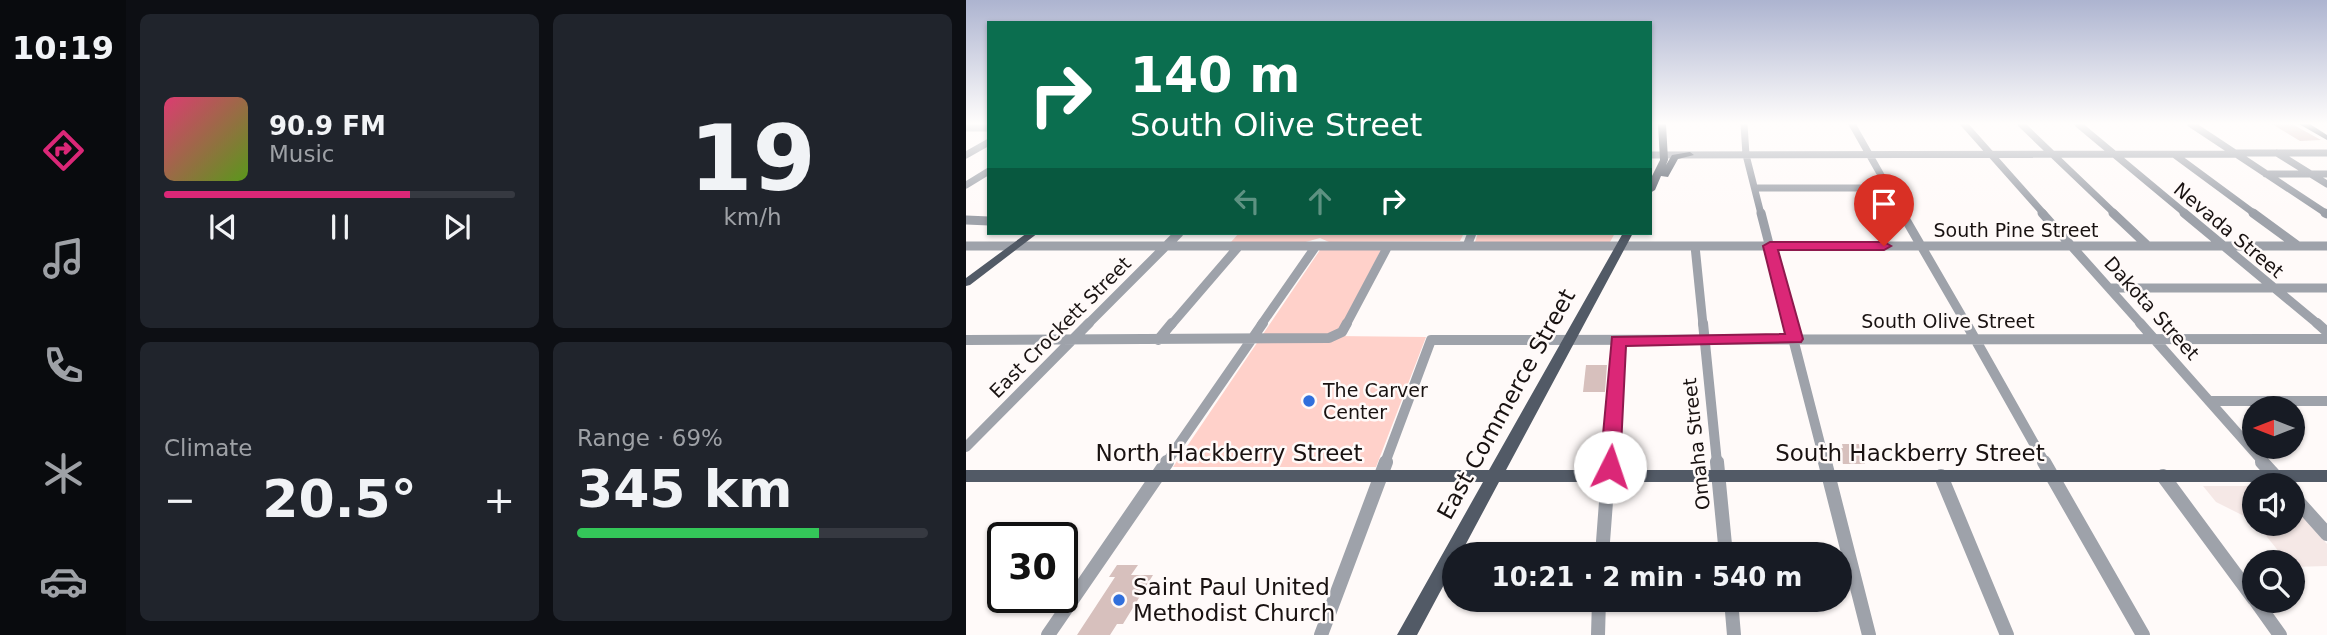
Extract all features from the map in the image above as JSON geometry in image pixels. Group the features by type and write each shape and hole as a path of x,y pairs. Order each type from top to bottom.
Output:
{"main road":[{"path":"1652,188 1662,167 1664,155"},
{"path":"1652,189 1674,159 1690,155"},
{"path":"966,283 1030,235"},
{"name":"East Commerce Street","path":"1406,635 1627,235"},
{"name":"North Hackberry Street","path":"966,476 1493,476"},
{"name":"South Hackberry Street","path":"1493,476 2164,476 2242,479"},
{"name":"South Hackberry Street","path":"2305,478 2327,476"}],"street":[{"path":"1869,154 2143,635"},
{"name":"Dakota Street","path":"1991,154 2273,473"},
{"path":"2052,154 2148,246"},
{"name":"Nevada Street","path":"2114,154 2327,332"},
{"path":"2174,154 2298,246"},
{"path":"1652,155 2196,154"},
{"path":"2235,154 2327,215"},
{"path":"2277,154 2327,184"},
{"path":"1746,155 1870,635"},
{"path":"966,185 987,172"},
{"path":"2266,174 2327,174"},
{"path":"1755,188 1889,188"},
{"path":"978,220 987,214"},
{"path":"966,220 987,220"},
{"name":"East Crockett Street","path":"966,447 1177,235"},
{"path":"1467,246 1471,235"},
{"name":"South Pine Street","path":"966,246 2327,246"},
{"path":"1158,340 1239,246"},
{"path":"1048,635 1316,246"},
{"path":"966,340 1329,338 1340,334 1388,246"},
{"name":"Omaha Street","path":"1695,246 1725,542"},
{"path":"2109,288 2327,288"},
{"name":"South Olive Street","path":"1380,476 1431,340 2327,339"},
{"path":"1603,542 1618,341"},
{"path":"2209,401 2327,401"},
{"path":"1321,635 1380,476"},
{"path":"1941,476 2007,635"},
{"path":"2164,476 2242,583"},
{"path":"2305,509 2327,534"},
{"path":"1598,635 1599,612"},
{"path":"1732,612 1734,635"},
{"path":"2264,613 2280,635"}],"shaded area":[{"path":"1237,235 1463,235 1460,241 1329,242 1320,238 1302,243 1231,242"},
{"path":"1477,235 1614,235 1610,242 1475,242"},
{"name":"The Carver Center","path":"1320,250 1381,250 1336,336 1426,337 1376,467 1173,467"},
{"path":"2203,486 2242,486 2242,515 2216,502"},
{"path":"2305,519 2327,544 2327,566 2305,567 2305,550 2277,550 2266,536 2305,536"}],"building":[{"path":"1586,365 1607,365 1605,392 1583,392"},
{"path":"1842,444 1859,444 1865,464 1843,464 1838,448 1843,448"},
{"name":"Saint Paul United Methodist Church","path":"1117,565 1138,565 1131,575 1153,575 1123,624 1117,624 1110,635 1077,635 1115,577 1109,577"}],"place":[{"name":"The Carver Center","path":"1309,401"},
{"name":"Saint Paul United Methodist Church","path":"1119,600"}],"route":[{"path":"1610,467 1618,341 1795,339 1770,246 1884,246"}]}
